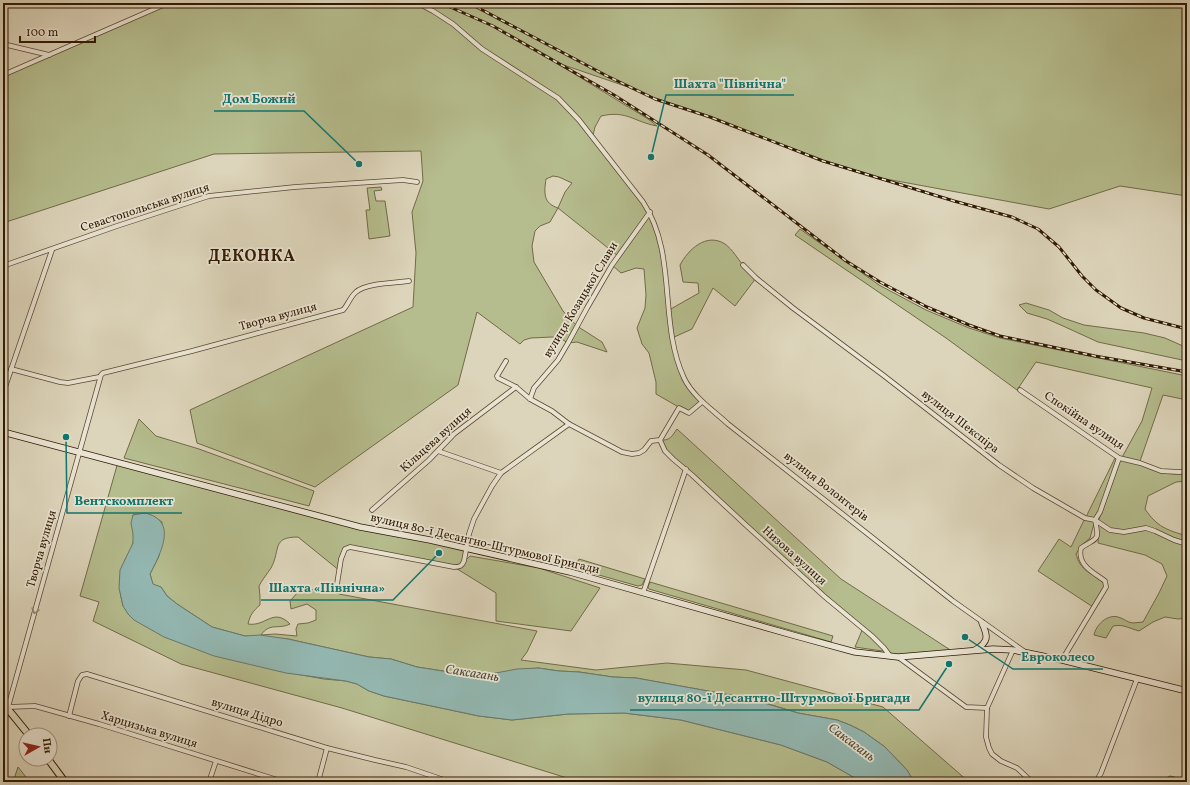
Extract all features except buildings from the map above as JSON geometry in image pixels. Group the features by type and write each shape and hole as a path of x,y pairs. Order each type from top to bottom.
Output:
{"main road":[{"path":"5,705 23,727"},
{"path":"54,767 65,782"}],"street":[{"path":"3,75 168,3"},
{"name":"вулиця Волонтерів","path":"418,3 452,24 482,49 558,98 570,110 637,193 650,212 660,240 664,257 671,333 684,379 702,402 910,568 1025,652 1187,691"},
{"path":"3,44 49,55"},
{"name":"Севастопольська вулиця","path":"3,266 208,196 295,187 403,180 417,182"},
{"name":"вулиця Козацької Слави","path":"530,399 534,388 558,360 612,265 650,212"},
{"path":"3,392 52,250"},
{"name":"вулиця Шекспіра","path":"743,265 756,278 793,308 883,375 999,465 1033,488 1085,518 1095,520 1110,530 1130,531 1146,528 1187,544"},
{"name":"Творча вулиця","path":"3,725 5,705 79,452 99,378 103,373 192,351 343,310 356,292 365,287 409,281"},
{"path":"506,361 497,376 502,380 516,387 530,399 552,411 568,424 627,453 639,453 644,450 651,441 660,440 679,408 689,413 702,402"},
{"name":"Творча вулиця","path":"11,368 68,383 99,378"},
{"name":"Кільцева вулиця","path":"372,510 438,451 454,434 516,387"},
{"name":"Спокійна вулиця","path":"1020,390 1119,458 1140,463 1161,471 1187,471"},
{"path":"335,587 337,584 342,554 345,549 350,547 460,567 464,561 469,534 474,519 492,486 502,474 568,424"},
{"name":"вулиця 80-ї Десантно-Штурмової Бригади","path":"3,432 360,527 466,548 570,572 855,652 898,657 972,652 993,649 1025,652"},
{"name":"Низова вулиця","path":"660,440 665,451 820,592 872,636 890,656"},
{"path":"438,451 502,474"},
{"path":"1062,660 1106,587 1105,581 1085,566 1079,555 1081,548 1093,542 1097,538 1098,532 1095,520 1100,512 1119,458"},
{"path":"643,593 686,469"},
{"path":"972,652 982,646 986,639 987,633 982,622"},
{"path":"1013,650 987,708 986,737 992,754 1001,761 1017,768 1032,782"},
{"path":"898,657 966,707 987,708"},
{"name":"вулиця Дідро","path":"69,716 78,681 82,675 87,674 327,748 406,767 450,782"},
{"path":"1096,782 1101,773 1137,679"},
{"name":"Харцизька вулиця","path":"5,705 35,706 216,761 272,780 284,782"},
{"path":"318,782 327,748"},
{"path":"210,782 216,761"}],"green space":[{"path":"168,3 1187,3 1187,196 1120,186 1049,209 875,177 823,161 710,117 655,99 628,87 555,62 657,126 624,115 617,114 601,116 595,127 593,135 637,193 661,240 669,310 699,293 698,283 683,282 680,265 683,259 698,244 705,241 718,241 725,244 756,278 735,306 713,288 692,329 672,338 684,379 702,402 689,413 656,394 656,382 649,353 642,344 637,328 645,308 646,295 644,269 636,268 621,273 612,265 618,256 558,208 550,222 540,226 535,231 532,246 534,262 563,311 577,326 602,342 607,352 577,342 568,343 560,338 552,337 531,338 524,340 520,344 477,312 458,385 315,487 197,443 190,410 413,307 416,253 412,212 423,181 421,151 214,154 3,223 3,75","holes":["553,176 572,183 565,192 558,208 553,206 547,200 545,193 546,179"]},
{"path":"381,187 382,190 374,191 376,201 385,201 390,236 369,239 366,210 370,210 367,188"},
{"path":"800,229 879,285 926,310 969,328 1000,338 1187,376 1187,400 1163,395 1139,464 1162,472 1174,474 1187,473 1187,481 1176,482 1148,496 1145,509 1158,524 1174,532 1187,536 1187,618 1178,619 1165,617 1153,622 1139,631 1123,626 1113,626 1106,638 1094,635 1100,624 1110,617 1118,617 1131,623 1143,622 1167,576 1162,564 1145,555 1098,543 1098,523 1100,516 1120,461 1142,421 1152,388 1036,362 1017,390 946,338 795,235"},
{"path":"1026,303 1049,310 1063,318 1084,325 1144,333 1165,338 1183,346 1187,346 1187,361 1098,342 1047,319 1027,313 1019,305"},
{"path":"139,419 156,436 199,449 314,491 309,506 124,458"},
{"path":"677,429 841,579 955,653 890,656 884,648 882,651 855,647 863,628 665,451 660,440 668,439"},
{"path":"1115,458 1117,459 1099,511 1094,519 1086,517"},
{"path":"118,462 309,513 467,549 465,561 470,556 539,568 600,588 571,631 496,621 496,593 454,567 355,548 345,549 340,571 298,537 289,538 284,539 278,546 274,562 259,586 260,605 252,613 248,624 260,623 274,617 279,617 290,624 286,626 271,627 264,631 261,635 275,634 297,636 296,629 298,624 316,620 316,610 307,604 291,609 290,601 298,592 335,587 339,594 537,631 527,652 521,660 596,670 667,663 746,670 883,707 969,782 914,782 907,770 885,747 864,732 850,725 837,720 798,713 730,695 636,678 613,677 538,668 485,675 462,674 417,667 391,659 369,657 288,639 245,636 212,627 177,604 167,596 161,587 153,585 150,574 159,556 162,522 148,515 133,515 133,543 122,566 120,578 123,606 279,671 324,679 346,681 357,684 369,691 384,696 479,716 512,720 568,714 624,713 681,720 781,745 827,762 862,782 566,782 567,778 342,708 181,664 93,621 99,602 80,596"},
{"path":"1085,518 1095,520 1090,538 1081,546 1076,554 1080,564 1084,568 1106,583 1093,607 1038,571 1059,539 1071,547"},
{"path":"579,559 645,579 642,585 638,586 574,568"},
{"path":"650,582 833,636 831,642 649,589 648,587"},
{"path":"18,767 30,782 13,782"},
{"path":"1170,776 1187,780 1187,782 1158,782"}],"water":[{"name":"Саксагань","path":"145,513 155,517 162,523 164,531 162,548 150,574 153,584 161,587 167,596 177,604 212,627 245,636 260,635 288,639 369,657 391,659 417,667 462,674 485,675 517,669 538,668 613,677 636,678 747,698 798,713 837,720 864,732 885,747 907,770 914,782 862,782 827,762 781,745 681,720 624,713 568,714 512,720 479,716 384,696 369,691 357,684 346,681 286,673 214,656 164,637 134,620 123,606 119,588 120,570 133,543 131,523 133,515"}],"railway":[{"path":"441,3 493,26 614,95 708,155 846,261 880,282 927,307 969,325 1000,336 1095,356 1187,372"},
{"path":"469,3 607,76 655,99 710,117 823,161 1012,217 1038,229 1059,247 1082,276 1096,290 1121,308 1144,318 1187,329"}],"place":[{"name":"Шахта \"Північна\"","path":"651,157"},
{"name":"Дом Божий","path":"359,164"},
{"name":"Вентскомплект","path":"66,437"},
{"name":"Шахта «Північна»","path":"439,553"},
{"name":"Евроколесо","path":"965,637"},
{"name":"вулиця 80-ї Десантно-Штурмової Бригади","path":"949,664"}],"district":[{"name":"ДЕКОНКА","path":"252,257"}]}
